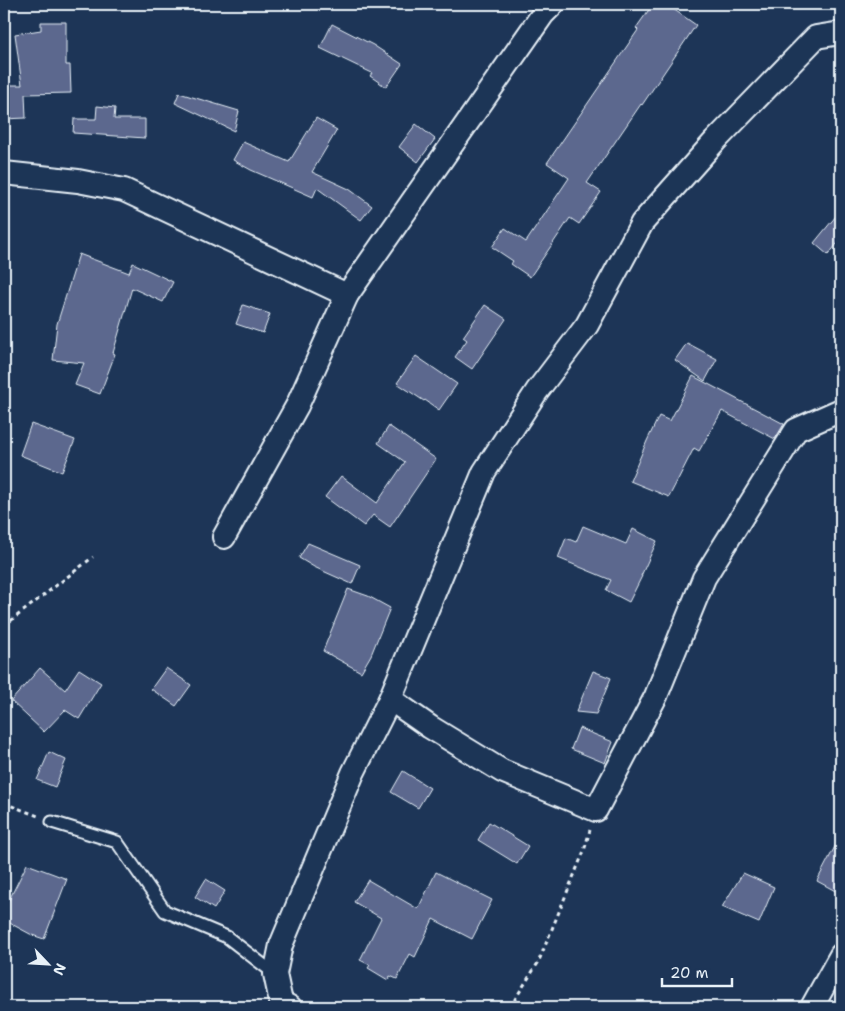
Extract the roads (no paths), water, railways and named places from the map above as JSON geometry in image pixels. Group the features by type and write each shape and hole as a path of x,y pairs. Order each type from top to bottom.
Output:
{"street":[{"path":"224,537 297,406 347,295 543,14 553,4"},
{"path":"290,1007 281,1002 275,974 281,945 353,773 390,699 484,472 537,391 586,325 642,223 715,140 816,37 841,33"},
{"path":"4,173 78,181 124,190 347,295"},
{"path":"390,699 430,727 502,770 596,810 656,696 704,578 796,430 841,410"},
{"path":"812,1007 841,956"}],"lane":[{"path":"52,822 117,842 164,911 227,937 275,974"}]}
